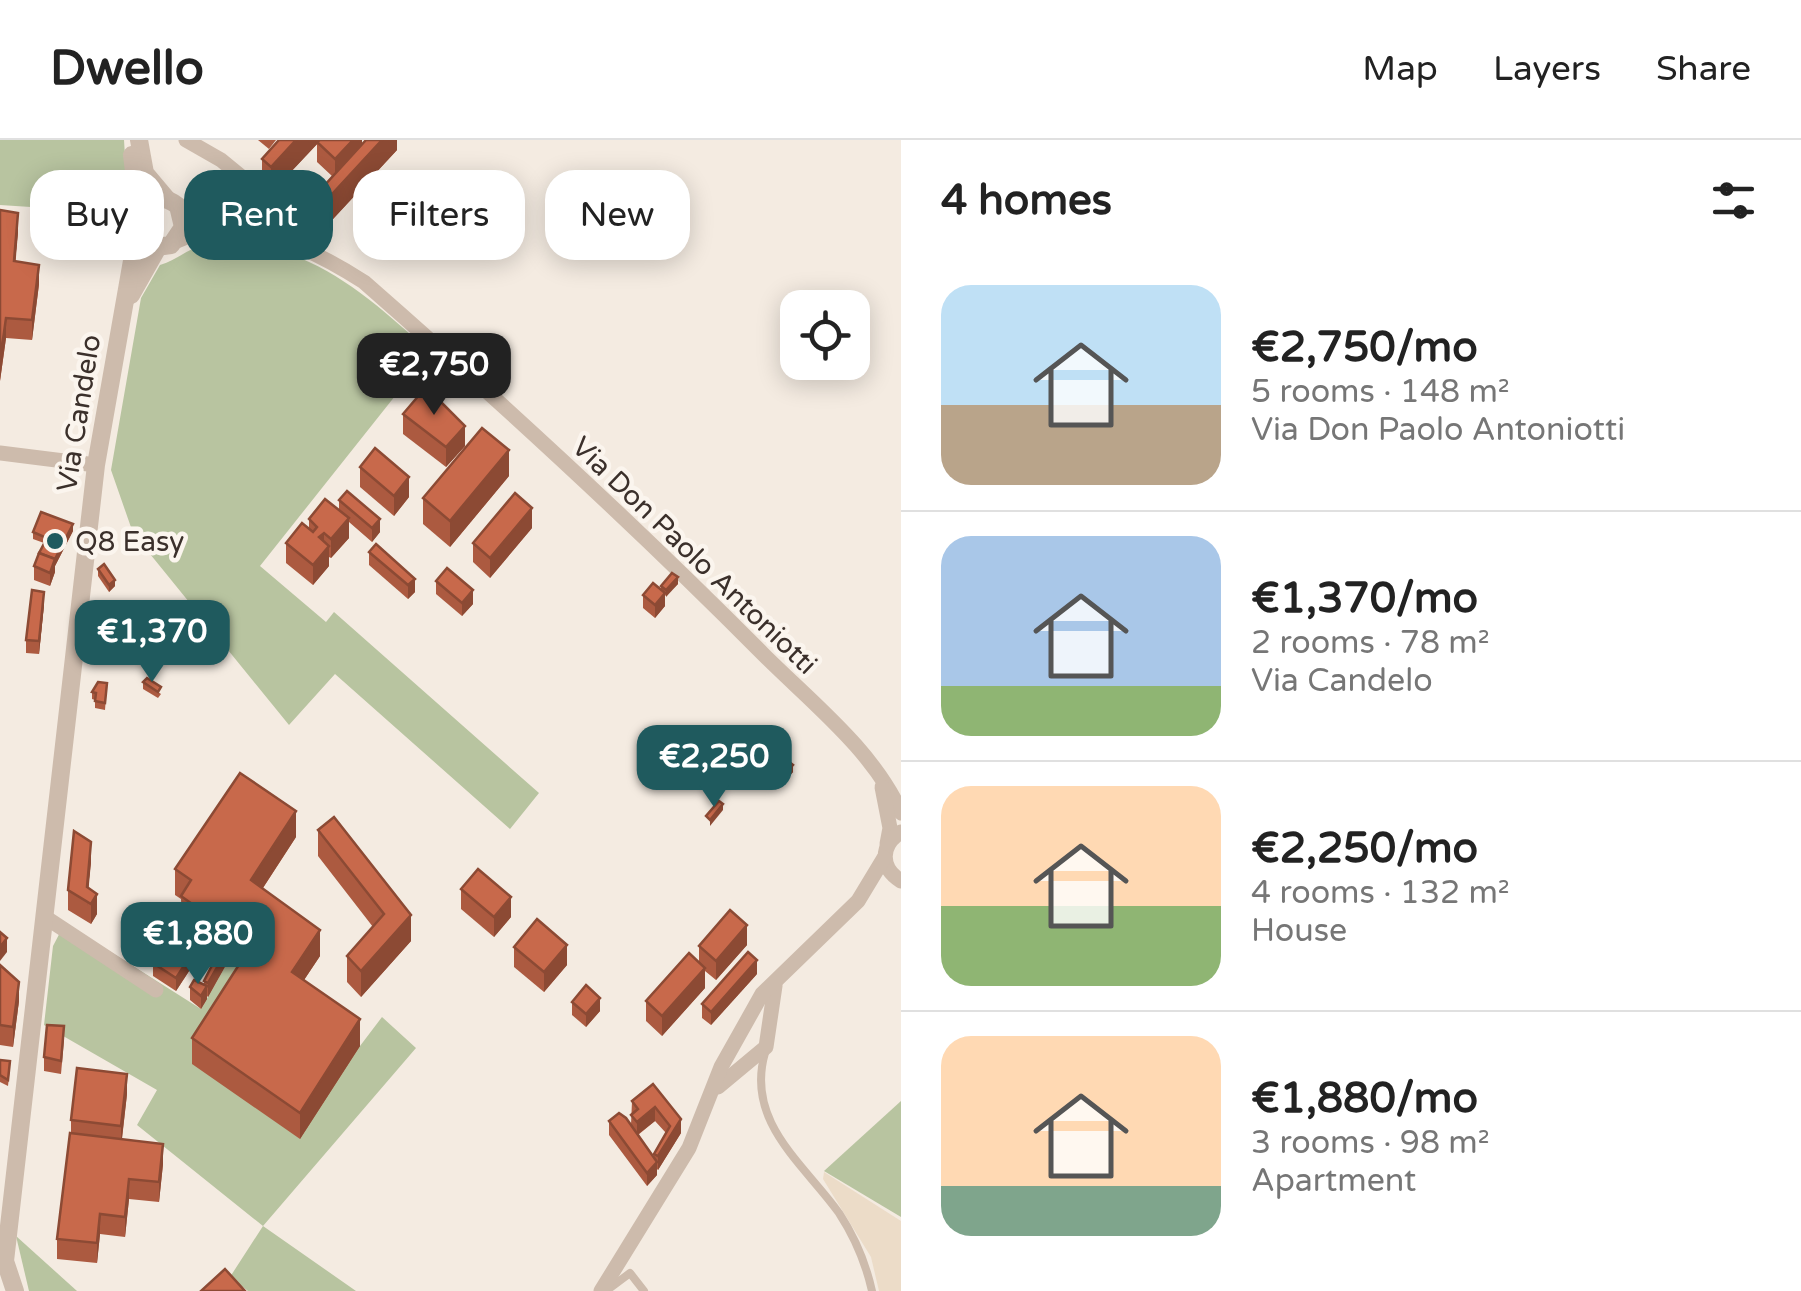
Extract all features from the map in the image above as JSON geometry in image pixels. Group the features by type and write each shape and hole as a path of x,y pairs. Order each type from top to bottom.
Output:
{"street":[{"path":"137,140 145,174 182,212 183,227 176,240 164,246"},
{"path":"137,140 137,170"},
{"path":"186,140 233,170"},
{"name":"Via Don Paolo Antoniotti","path":"176,240 184,238"},
{"name":"Via Candelo","path":"15,1291 5,1261 44,917 96,465 132,260"},
{"name":"Via Candelo","path":"122,318 150,260"},
{"name":"Via Don Paolo Antoniotti","path":"323,260 364,282 668,558 874,769 890,788 901,814"},
{"path":"0,453 96,465"},
{"name":"Via Don Paolo Antoniotti","path":"874,769 890,828 886,851"},
{"path":"603,1291 689,1148 746,1020 779,976 858,901 901,832"},
{"path":"858,901 900,881 889,871 886,851"},
{"path":"44,917 156,990"},
{"path":"715,1090 766,1047 771,994 779,976"}],"lane":[{"path":"766,1047 761,1089 778,1140 842,1218 872,1291"},
{"path":"603,1291 630,1272 644,1291"}],"green space":[{"path":"0,140 124,140 126,170 30,170 30,207 0,205"},
{"path":"184,254 184,260 303,260 356,289 430,352 260,566 326,622 334,612 539,793 510,829 335,674 289,725 133,533 111,470 141,298 160,265"},
{"path":"65,923 201,1009 230,958 360,1046 382,1017 416,1048 263,1226 137,1125 157,1090 44,1025 53,946"},
{"path":"901,1101 901,1217 824,1171"},
{"path":"263,1226 356,1291 248,1291 230,1277"},
{"path":"16,1236 77,1291 29,1291"}],"shaded area":[{"path":"824,1172 901,1221 901,1291 879,1291 871,1257 823,1179"}],"building":[{"path":"279,140 296,140 271,167 262,159"},
{"path":"353,140 335,159 317,142"},
{"path":"366,140 382,140 333,193 333,176"},
{"path":"0,210 18,213 14,261 39,265 32,320 6,318 0,361"},
{"path":"426,387 465,426 446,447 403,414"},
{"path":"482,428 509,450 450,521 423,498"},
{"path":"375,448 409,477 394,496 360,467"},
{"path":"347,491 380,519 372,528 339,500"},
{"path":"515,493 532,508 490,558 473,543"},
{"path":"325,499 349,518 331,539 324,533 319,537 329,546 313,565 286,543 302,523 313,532 317,527 309,519"},
{"path":"41,512 73,524 55,559 39,553 47,538 33,532"},
{"path":"376,544 415,579 408,585 369,552"},
{"path":"39,553 55,559 50,573 34,566"},
{"path":"104,564 115,580 109,585 98,569"},
{"path":"447,568 473,590 462,603 436,581"},
{"path":"672,573 678,577 666,590 661,586"},
{"path":"653,583 665,593 655,605 643,595"},
{"path":"32,590 44,592 39,641 26,640"},
{"path":"147,678 161,687 158,692 143,682"},
{"path":"98,682 107,683 105,703 95,701 96,693 92,692"},
{"path":"787,760 793,765 786,773 780,768"},
{"path":"240,773 296,811 251,880 320,930 292,972 360,1019 300,1113 192,1038 251,946 181,896 191,880 175,869"},
{"path":"719,801 723,804 710,820 706,816"},
{"path":"334,817 411,915 361,971 347,956 384,914 318,830"},
{"path":"74,831 91,842 87,887 97,894 91,904 68,890"},
{"path":"478,869 511,897 494,917 461,889"},
{"path":"730,910 747,925 716,961 699,946"},
{"path":"188,914 204,925 193,940 177,929"},
{"path":"537,919 567,945 544,972 514,947"},
{"path":"225,940 230,945 208,983 204,981"},
{"path":"165,943 191,955 176,978 153,963"},
{"path":"748,952 757,960 711,1012 702,1004"},
{"path":"689,953 705,968 662,1016 646,1001"},
{"path":"0,965 19,982 13,1027 0,1025"},
{"path":"194,980 207,986 201,996 190,987"},
{"path":"586,985 600,998 586,1014 572,1002"},
{"path":"47,1025 64,1026 61,1061 44,1057"},
{"path":"0,1060 10,1061 8,1080 0,1075"},
{"path":"77,1068 127,1074 121,1126 71,1120"},
{"path":"653,1084 681,1119 658,1156 654,1154 670,1126 655,1107 637,1122 631,1115 638,1109 632,1101"},
{"path":"619,1113 657,1162 647,1173 609,1121"},
{"path":"70,1133 163,1144 159,1182 129,1179 125,1217 100,1214 97,1243 57,1239"},
{"path":"225,1269 245,1291 201,1291"}],"place":[{"name":"Q8 Easy","path":"55,541"}]}
